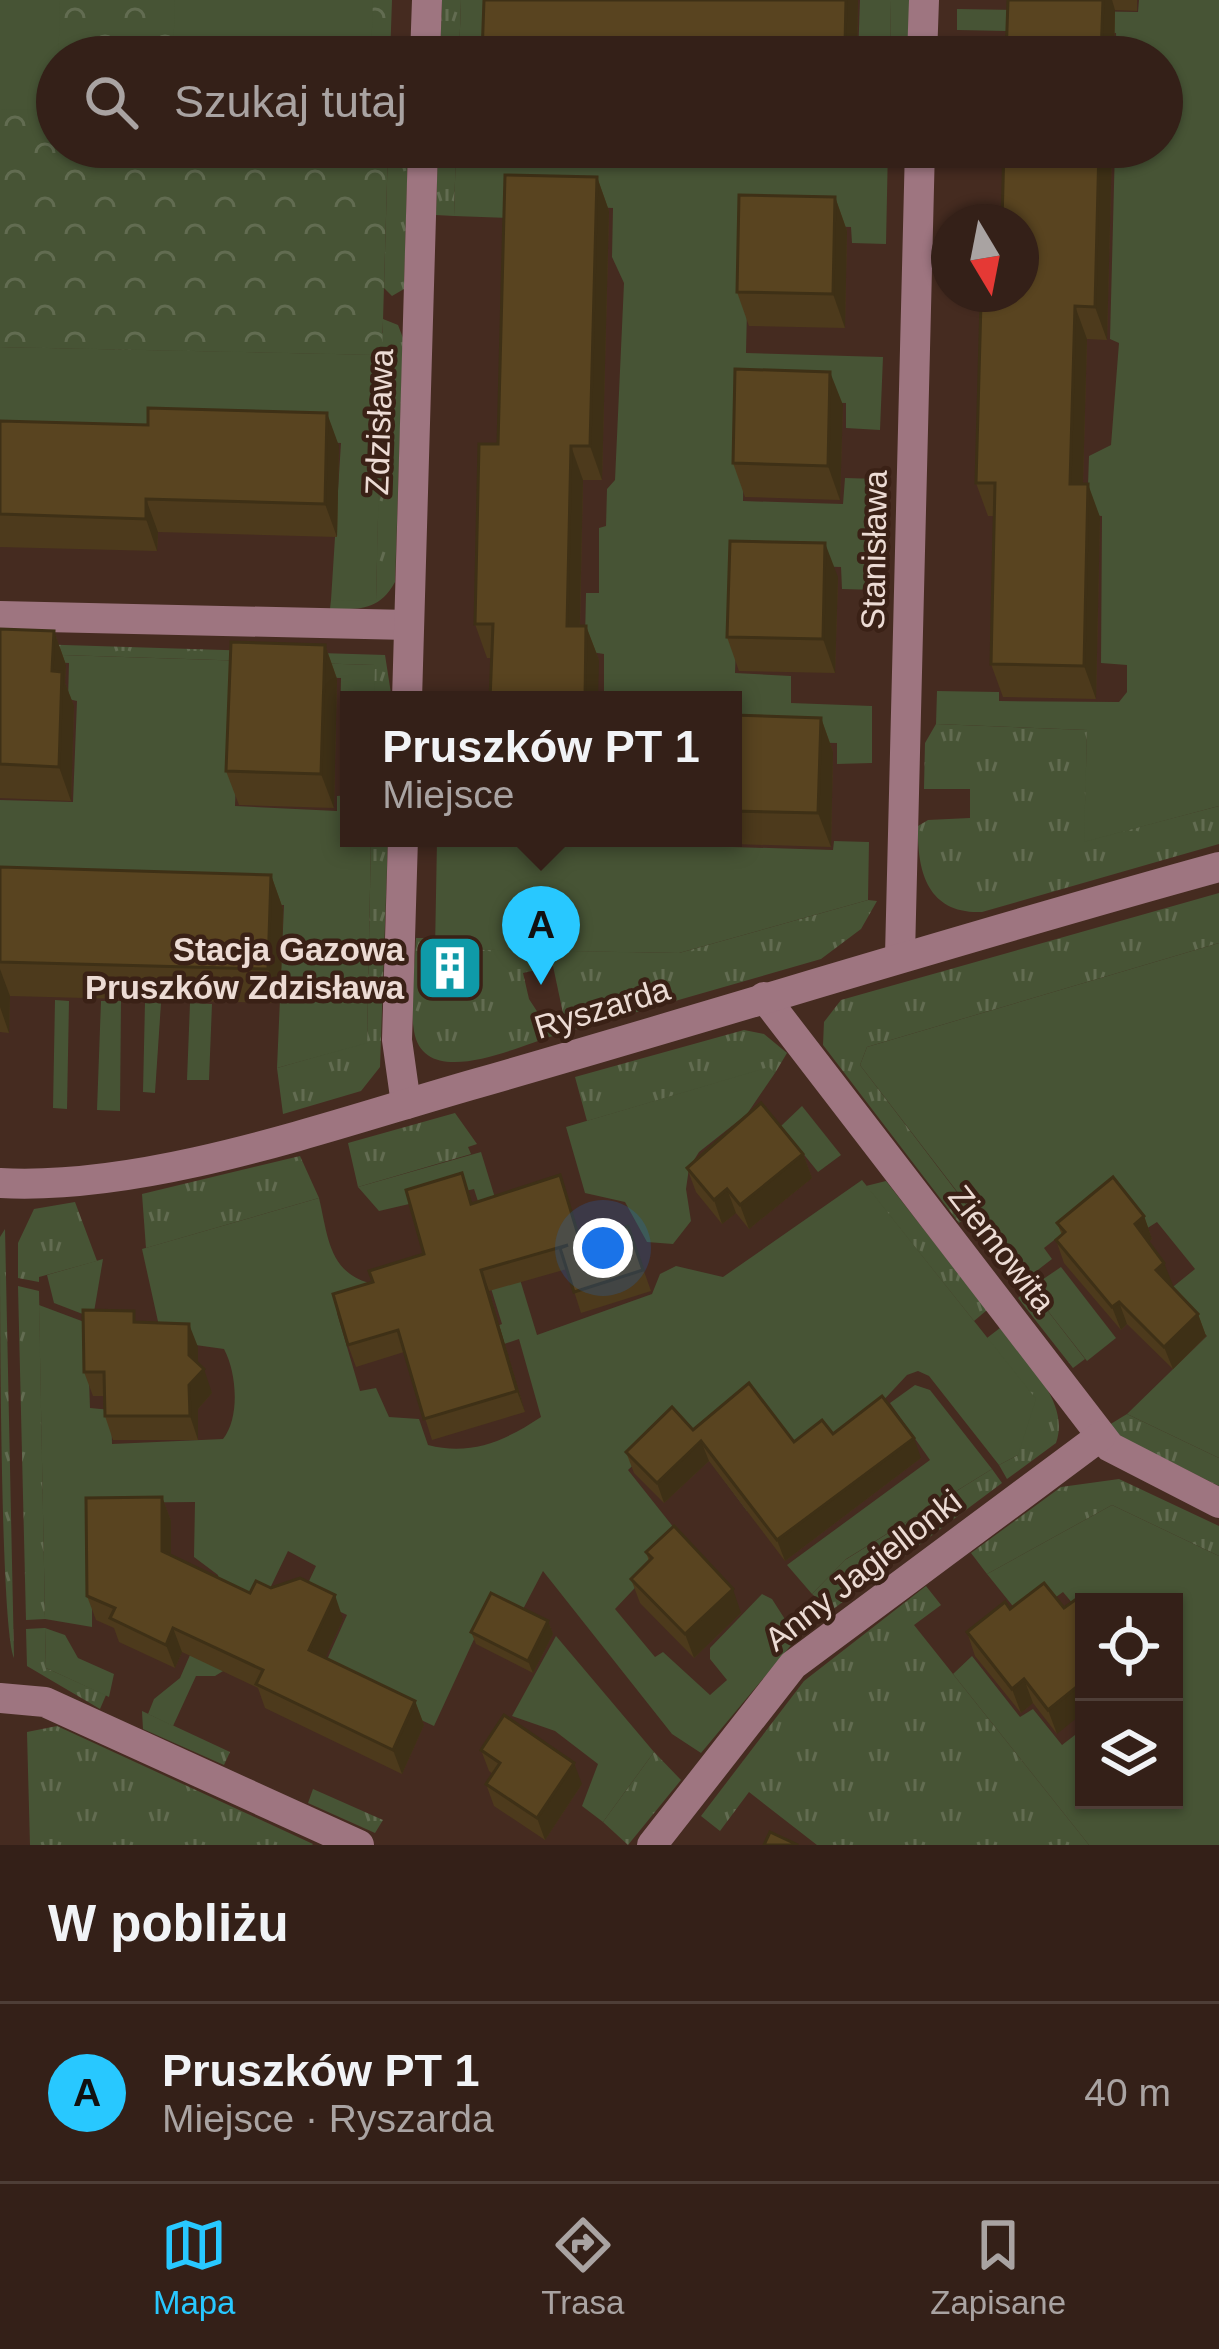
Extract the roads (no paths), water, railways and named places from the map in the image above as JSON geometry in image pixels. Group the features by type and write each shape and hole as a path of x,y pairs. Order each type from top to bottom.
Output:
{"street":[{"path":"426,36 427,0"},
{"path":"923,36 924,0"},
{"name":"Zdzisława","path":"407,691 422,168"},
{"name":"Stanisława","path":"900,955 919,168"},
{"path":"0,616 410,625"},
{"path":"403,847 398,1040 406,1104"},
{"name":"Ryszarda","path":"0,1183 127,1174 406,1104 900,955 1219,867"},
{"name":"Ziemowita","path":"764,997 1101,1436 1132,1462 1219,1503"},
{"name":"Anny Jagiellonki","path":"652,1845 805,1654 1101,1436"},
{"path":"0,1697 45,1702 359,1845"}],"place":[{"name":"Stacja Gazowa Pruszków Zdzisława","path":"450,968"},
{"name":"Pruszków PT 1","path":"541,985"}]}
